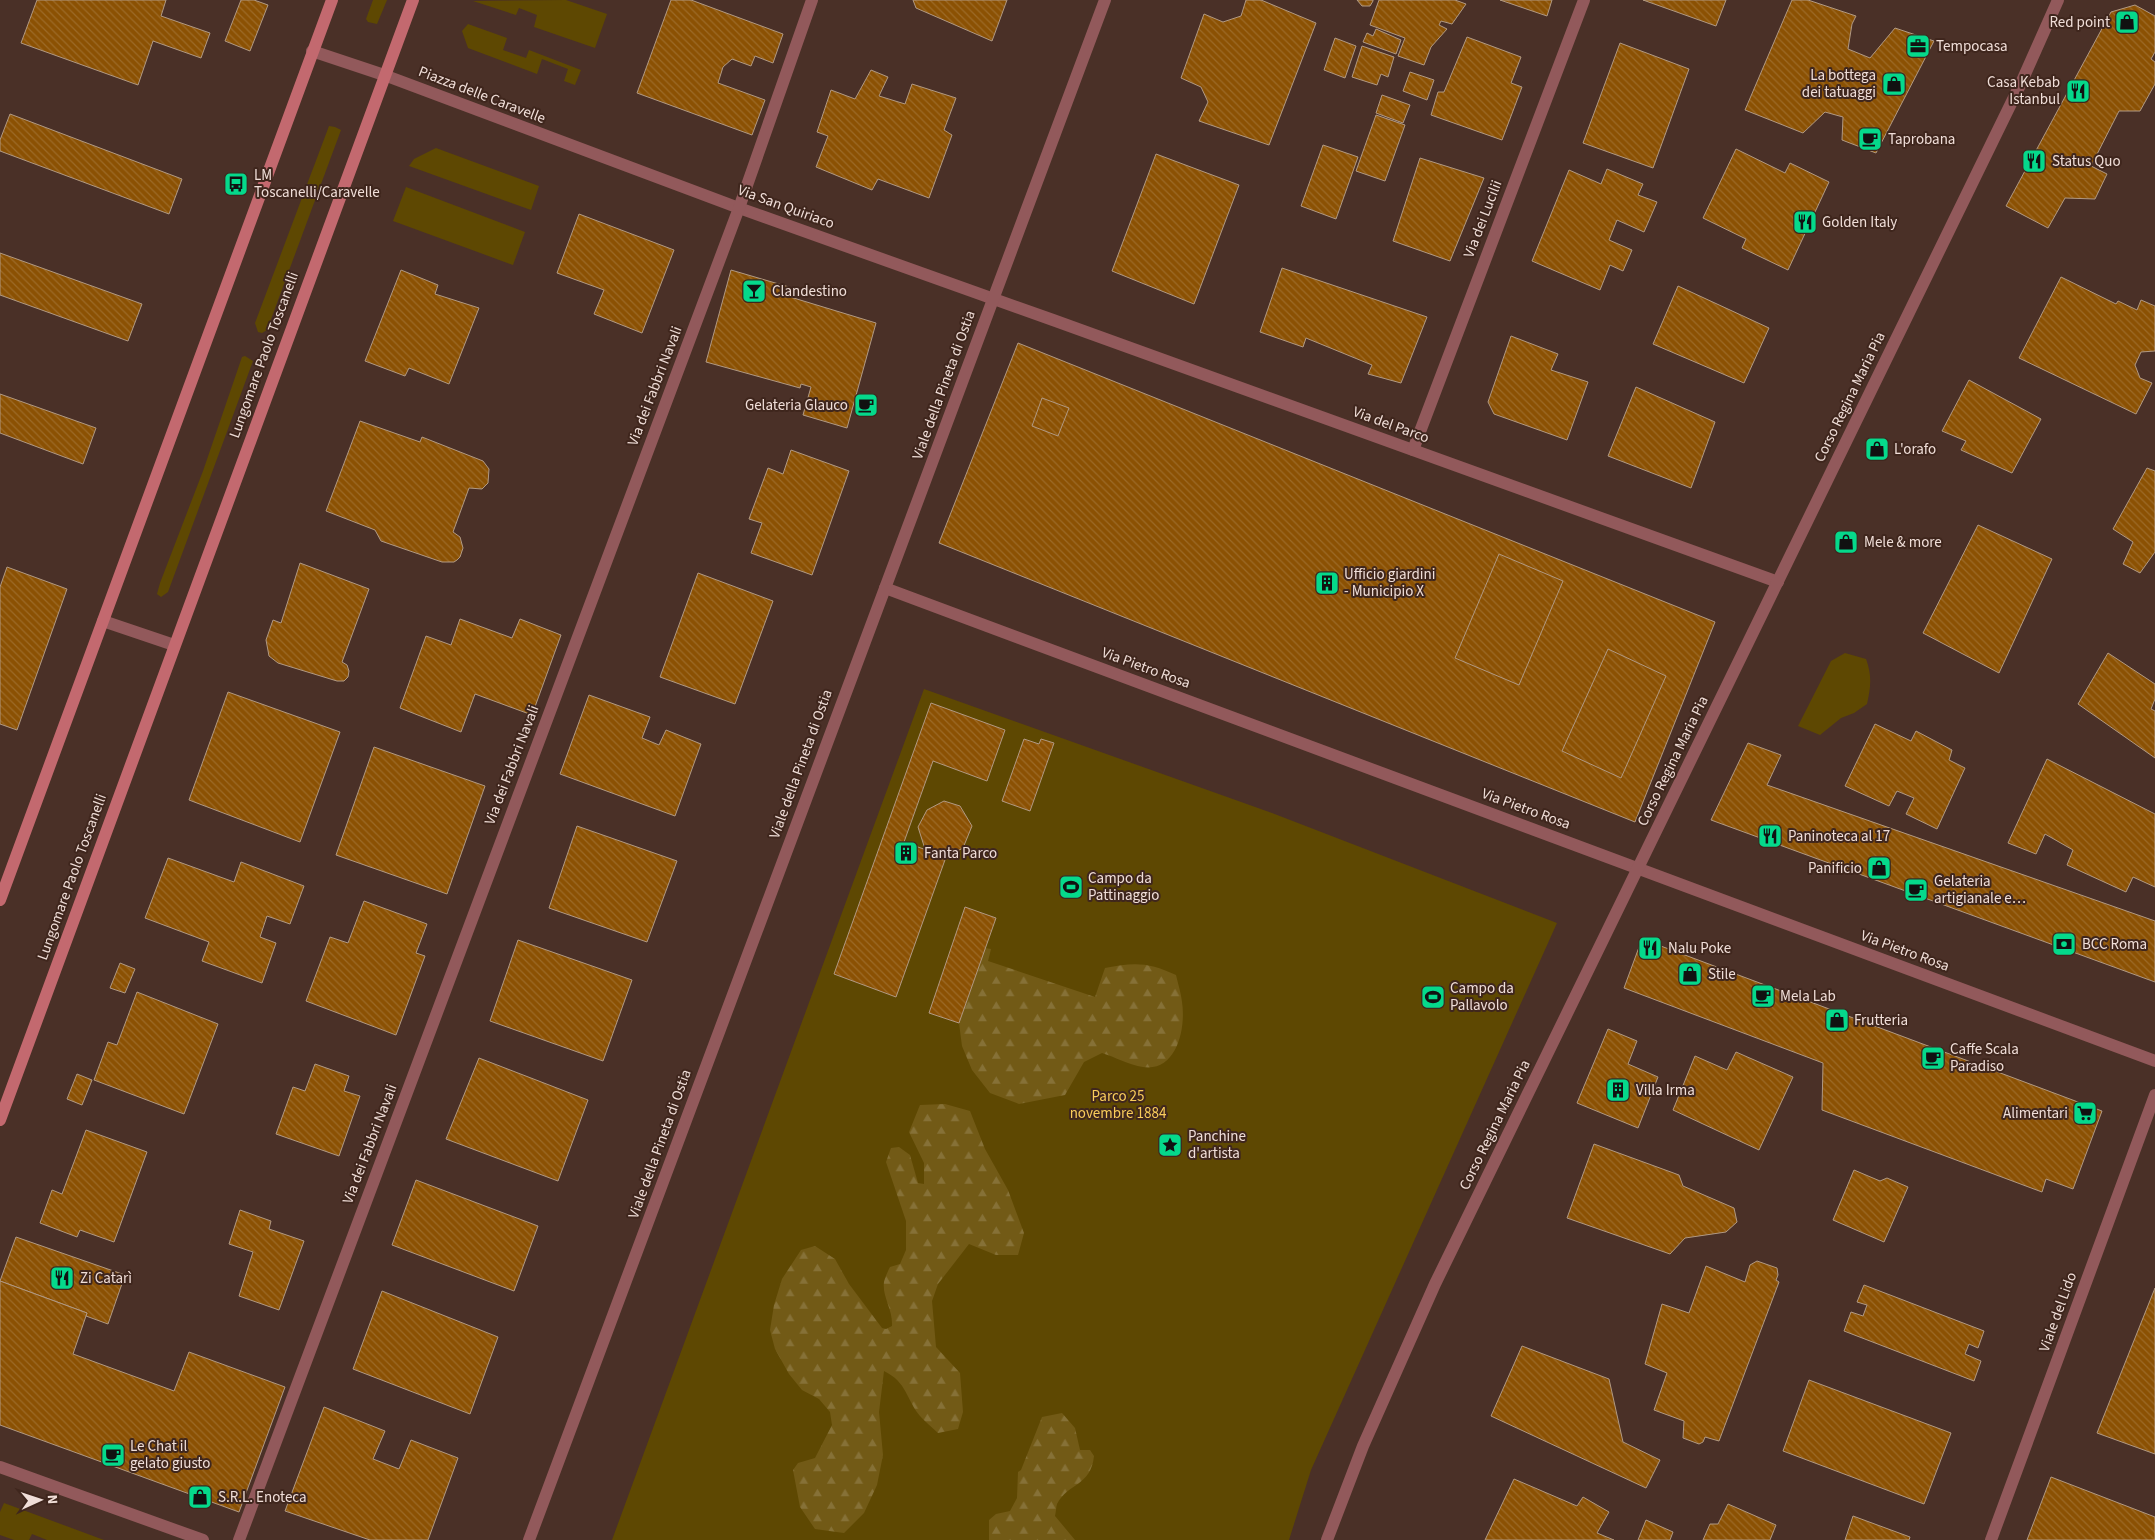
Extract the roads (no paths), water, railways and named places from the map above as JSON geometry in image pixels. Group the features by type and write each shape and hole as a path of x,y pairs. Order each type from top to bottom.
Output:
{"main road":[{"path":"0,900 332,0"},
{"name":"Lungomare Paolo Toscanelli","path":"0,1120 384,75 414,0"}],"street":[{"name":"Via dei Fabbri Navali","path":"239,1540 739,208 812,0"},
{"name":"Viale della Pineta di Ostia","path":"529,1540 1105,0"},
{"name":"Via dei Lucilii","path":"1413,450 1584,0"},
{"name":"Corso Regina Maria Pia","path":"1327,1540 1363,1446 1435,1284 2022,81 2058,0"},
{"path":"312,51 384,75"},
{"name":"Piazza delle Caravelle","path":"384,75 569,145"},
{"name":"Via San Quiriaco","path":"569,145 739,208 993,298"},
{"name":"Via del Parco","path":"993,298 1778,582"},
{"name":"Via Pietro Rosa","path":"885,588 2155,1061"},
{"path":"103,621 174,645"},
{"name":"Viale del Lido","path":"1991,1540 2155,1095"},
{"path":"0,1467 203,1540"}],"place":[{"name":"Red point","path":"2127,22"},
{"name":"Tempocasa","path":"1918,46"},
{"name":"La bottega dei tatuaggi","path":"1894,84"},
{"name":"Casa Kebab Istanbul","path":"2078,91"},
{"name":"Taprobana","path":"1870,139"},
{"name":"Status Quo","path":"2034,161"},
{"name":"LM Toscanelli/Caravelle","path":"236,184"},
{"name":"Golden Italy","path":"1805,222"},
{"name":"Clandestino","path":"754,291"},
{"name":"Gelateria Glauco","path":"866,405"},
{"name":"L'orafo","path":"1877,449"},
{"name":"Mele & more","path":"1846,542"},
{"name":"Ufficio giardini - Municipio X","path":"1327,583"},
{"name":"Paninoteca al 17","path":"1770,836"},
{"name":"Fanta Parco","path":"906,853"},
{"name":"Panificio","path":"1879,868"},
{"name":"Campo da Pattinaggio","path":"1071,887"},
{"name":"Gelateria artigianale e…","path":"1916,890"},
{"name":"BCC Roma","path":"2064,944"},
{"name":"Nalu Poke","path":"1650,948"},
{"name":"Stile","path":"1690,974"},
{"name":"Mela Lab","path":"1763,996"},
{"name":"Campo da Pallavolo","path":"1433,997"},
{"name":"Frutteria","path":"1837,1020"},
{"name":"Caffe Scala Paradiso","path":"1933,1058"},
{"name":"Villa Irma","path":"1618,1090"},
{"name":"Alimentari","path":"2085,1113"},
{"name":"Panchine d'artista","path":"1170,1145"},
{"name":"Zi Catarì","path":"62,1278"},
{"name":"Le Chat il gelato giusto","path":"113,1455"},
{"name":"S.R.L. Enoteca","path":"200,1497"}],"park label":[{"name":"Parco 25 novembre 1884","path":"1118,1104"}]}
